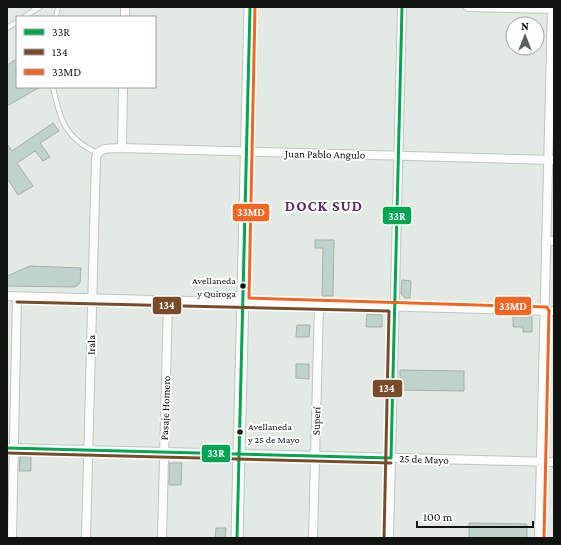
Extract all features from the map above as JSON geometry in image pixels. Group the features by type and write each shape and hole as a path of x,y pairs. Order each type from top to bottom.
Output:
{"main road":[{"path":"237,538 248,152 250,7"}],"street":[{"path":"389,538 402,7"},
{"path":"468,7 553,9 550,241 544,311 539,538"},
{"path":"122,148 123,88"},
{"name":"Juan Pablo Angulo","path":"97,153 104,149 122,148 551,160"},
{"name":"Irala","path":"86,538 97,153"},
{"path":"7,296 554,311"},
{"path":"12,538 10,448 17,297"},
{"name":"Pasaje Homero","path":"162,538 168,301"},
{"name":"Superí","path":"313,538 319,304"},
{"name":"25 de Mayo","path":"10,448 554,462"}],"lane":[{"path":"25,16 34,9 40,7"},
{"path":"7,28 16,23"},
{"path":"53,88 61,122 77,142 97,153"}],"building":[{"path":"16,60 16,88 38,88 7,106 7,65"},
{"path":"53,123 59,131 40,143 50,157 43,161 35,151 17,163 33,186 18,195 7,178 7,144 12,151"},
{"path":"315,240 334,240 333,296 322,296 323,248 315,248"},
{"path":"30,266 81,268 80,283 75,287 7,286 7,276"},
{"path":"402,280 411,281 410,298 405,298 401,294"},
{"path":"367,314 382,315 382,327 366,327"},
{"path":"513,317 532,317 532,332 523,332 523,327 513,327"},
{"path":"297,325 310,325 309,337 296,337"},
{"path":"296,364 309,364 309,379 296,378"},
{"path":"400,370 464,371 464,391 400,390"},
{"path":"20,456 31,456 31,471 19,471"},
{"path":"169,463 182,463 181,485 169,485"},
{"path":"469,523 527,524 527,538 469,538"},
{"path":"216,528 226,528 225,538 215,538"}],"transit line":[{"name":"33R","path":"237,538 250,7"},
{"name":"33MD","path":"255,7 249,298 547,307 549,311 544,538"},
{"name":"33R","path":"7,448 391,458 402,7"},
{"name":"134","path":"17,302 389,311 384,538"},
{"name":"134","path":"7,453 391,463"}],"place":[{"name":"Avellaneda y Quiroga","path":"243,286"},
{"name":"Avellaneda y 25 de Mayo","path":"240,432"}],"district":[{"name":"DOCK SUD","path":"324,206"}]}
